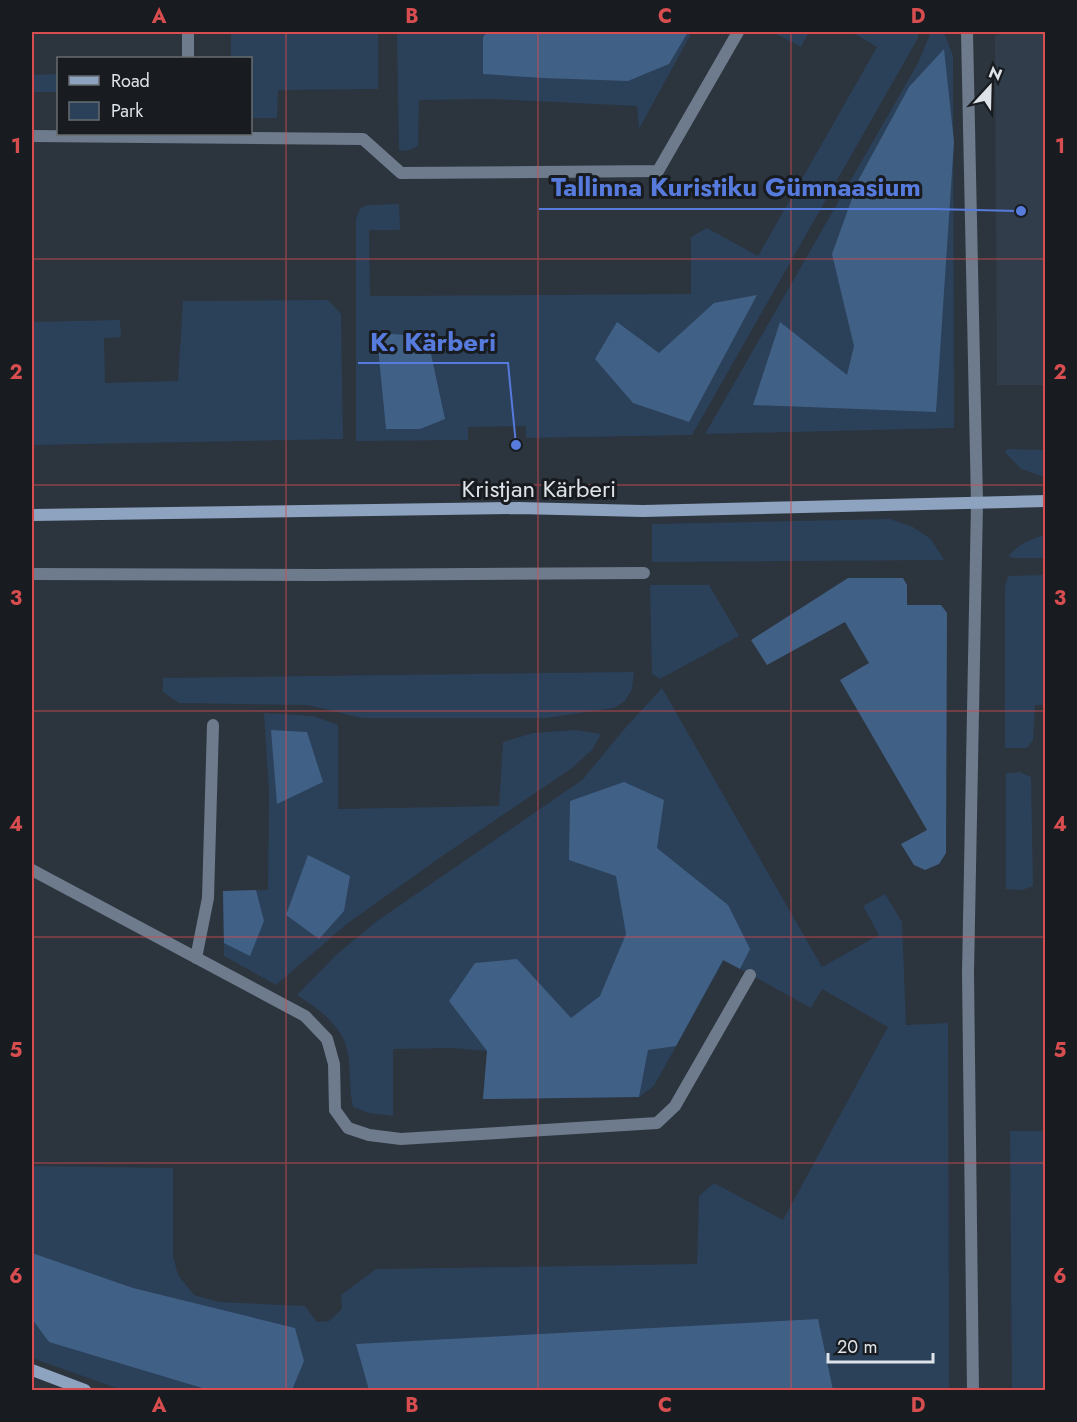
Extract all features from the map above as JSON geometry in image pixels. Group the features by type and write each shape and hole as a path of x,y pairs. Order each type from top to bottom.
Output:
{"street":[{"path":"188,32 188,57"},
{"path":"32,136 189,135 363,139 401,173 658,171 738,32"},
{"path":"967,32 977,503 968,973 973,1390"},
{"name":"Kristjan Kärberi","path":"32,515 518,508 643,511 1046,501"},
{"path":"32,574 644,573"},
{"path":"196,958 208,898 213,725"},
{"path":"32,870 304,1016 327,1040 334,1064 335,1110 348,1128 369,1135 401,1139 657,1123 675,1106 750,975"},
{"path":"32,1371 85,1390"}],"shaded area":[{"path":"487,32 688,32 669,64 628,81 483,74 483,37"},
{"path":"1003,32 1045,32 1045,385 997,385 995,36"},
{"path":"944,49 954,142 936,412 753,405 780,322 847,375 854,346 832,254 859,179 909,87"},
{"path":"757,295 689,422 633,403 595,359 617,322 659,353 714,303"},
{"path":"392,334 405,335 431,354 445,419 420,429 386,429 377,337"},
{"path":"848,578 903,578 907,585 907,605 941,605 947,613 946,853 939,864 925,870 914,865 901,844 927,830 840,680 869,663 845,622 767,665 751,640"},
{"path":"271,730 307,732 323,782 277,804"},
{"path":"624,782 664,800 657,848 728,905 750,949 740,969 723,960 676,1046 648,1050 639,1097 483,1099 487,1051 449,1001 475,963 517,959 571,1018 600,996 626,934 616,876 569,860 570,801"},
{"path":"308,855 350,876 344,911 319,939 286,915"},
{"path":"256,890 264,921 250,956 224,943 223,891"},
{"path":"32,1253 133,1288 295,1328 304,1361 292,1390 209,1390 49,1342 32,1319"},
{"path":"818,1319 833,1390 369,1390 356,1344"}],"green space":[{"path":"231,32 378,32 378,89 278,90 277,118 252,118 252,57 231,57"},
{"path":"397,32 692,32 639,129 637,106 491,99 419,100 418,146 407,151 399,150"},
{"path":"773,32 809,32 801,47"},
{"path":"852,32 918,32 918,38 692,435 526,438 526,426 468,427 468,440 356,441 356,219 360,208 368,205 399,204 400,230 369,230 370,296 691,294 691,237 707,228 758,256 877,47"},
{"path":"931,32 944,32 953,56 954,428 705,434 918,63"},
{"path":"57,74 57,92 32,92 32,75"},
{"path":"328,300 341,314 343,439 32,445 32,322 120,320 121,337 104,338 105,383 178,381 183,301"},
{"path":"1007,449 1045,450 1045,477 1021,469 1005,452"},
{"path":"890,519 913,527 931,539 944,560 652,562 652,524"},
{"path":"1045,535 1045,558 1008,556 1016,548"},
{"path":"1045,575 1045,705 1035,705 1033,740 1027,748 1005,748 1005,587 1008,576"},
{"path":"650,585 709,585 739,636 660,679 652,674"},
{"path":"634,672 632,689 625,701 614,708 546,718 362,718 308,705 179,703 163,692 163,678"},
{"path":"662,688 822,967 879,935 863,906 885,894 902,922 906,1025 948,1023 949,1390 122,1390 32,1358 32,1166 173,1168 173,1256 178,1275 194,1295 219,1302 305,1306 317,1322 329,1321 342,1309 341,1295 376,1269 697,1264 699,1196 714,1183 783,1220 888,1027 822,989 811,1008 724,960 654,1086 639,1097 483,1099 487,1051 454,1048 393,1049 393,1116 369,1113 353,1107 346,1044 336,1027 322,1013 297,995 337,954 377,921 582,780"},
{"path":"264,713 313,716 338,725 338,809 499,806 503,742 533,733 576,730 601,734 592,750 572,768 348,923 276,985 224,956 223,891 268,890 269,791"},
{"path":"1020,772 1031,777 1033,886 1022,890 1006,889 1006,773"},
{"path":"1010,1131 1045,1131 1045,1390 1012,1390"}],"place":[{"name":"Tallinna Kuristiku Gümnaasium","path":"1021,211"},
{"name":"K. Kärberi","path":"516,445"}]}
